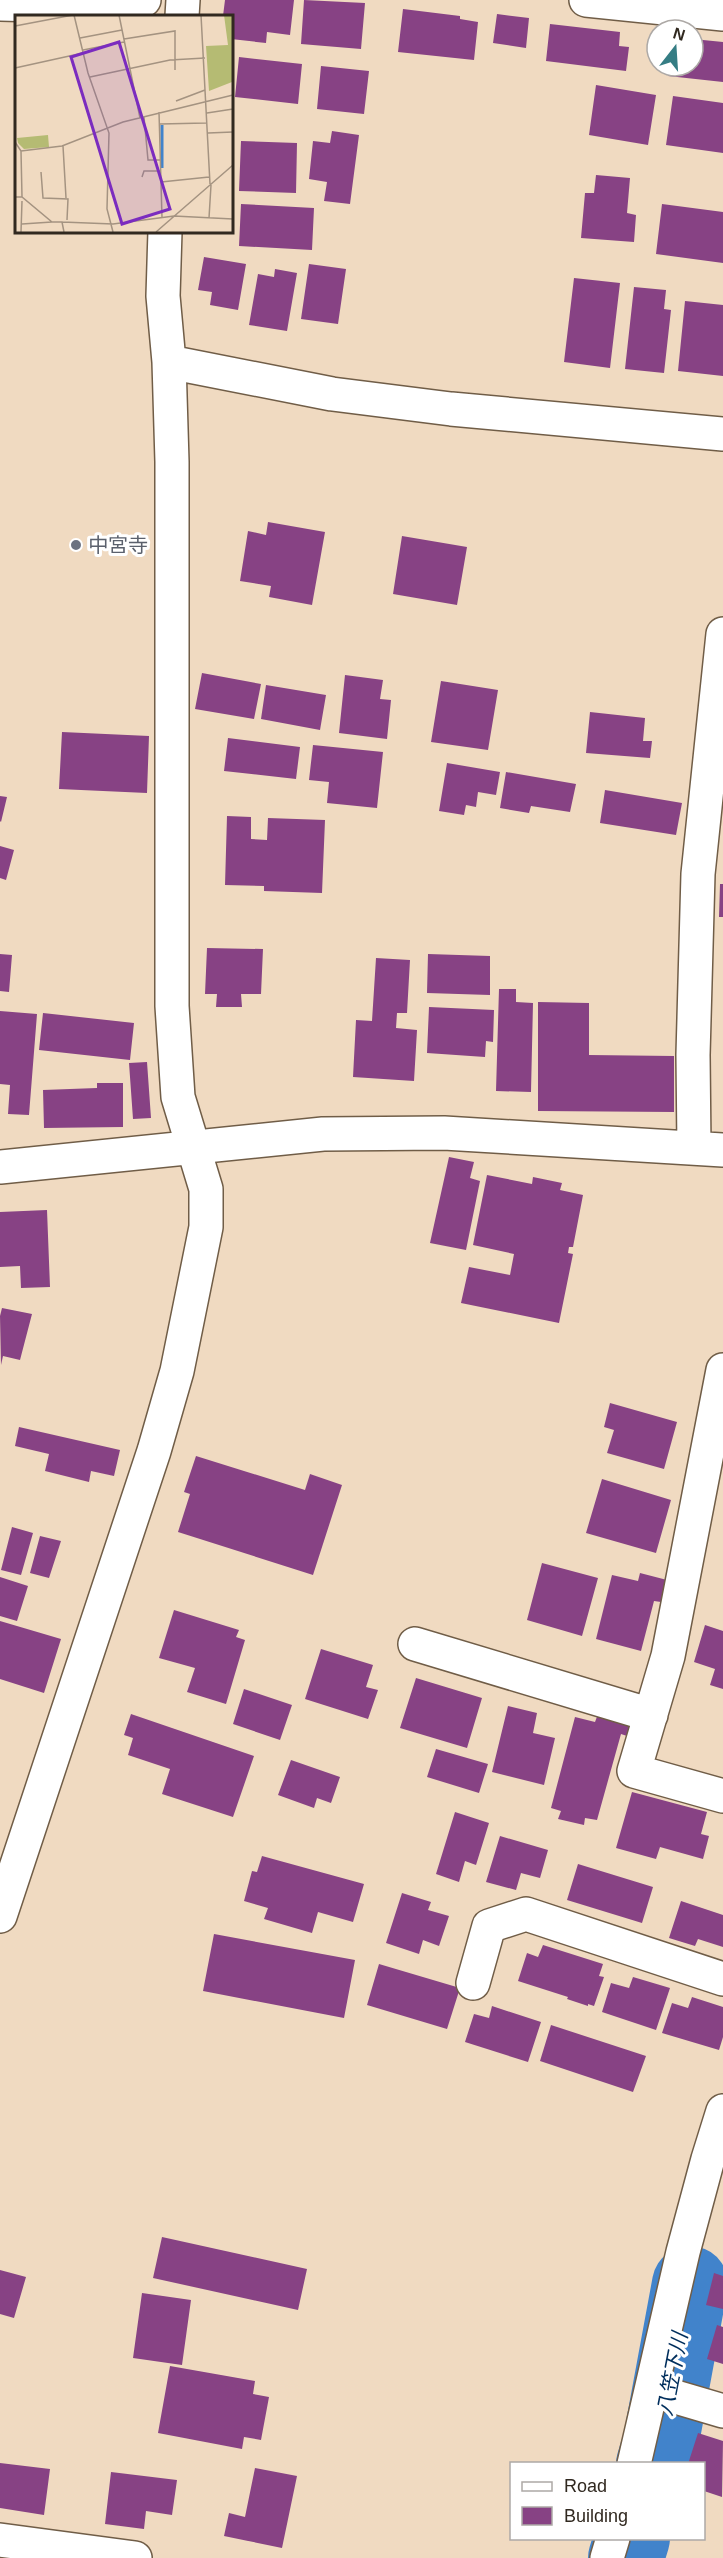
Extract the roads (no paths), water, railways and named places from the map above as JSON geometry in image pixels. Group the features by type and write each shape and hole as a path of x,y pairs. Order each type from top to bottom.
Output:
{"street":[{"path":"0,4 91,4 144,0"},
{"path":"182,15 183,0"},
{"path":"586,0 723,14"},
{"path":"0,1916 154,1452 177,1371 206,1227 206,1189 178,1097 172,1006 172,462 169,362 163,296 165,232"},
{"path":"169,362 332,394 462,410 723,434"},
{"path":"0,1167 322,1134 444,1133 708,1149 693,1055 698,874 723,634"},
{"path":"723,1370 668,1656 634,1771 723,1796"},
{"path":"415,1644 651,1715"},
{"path":"473,1983 489,1926 526,1914 723,1979"},
{"path":"634,2462 683,2252 720,2129"},
{"path":"652,2390 710,2407"},
{"path":"0,2540 135,2558"},
{"path":"607,2558 612,2540"}],"waterway":[{"name":"八笠下川","path":"655,2462 661,2441 690,2284"},
{"name":"八笠下川","path":"626,2558 631,2540"}],"place":[{"name":"中宮寺","path":"76,545"}]}
